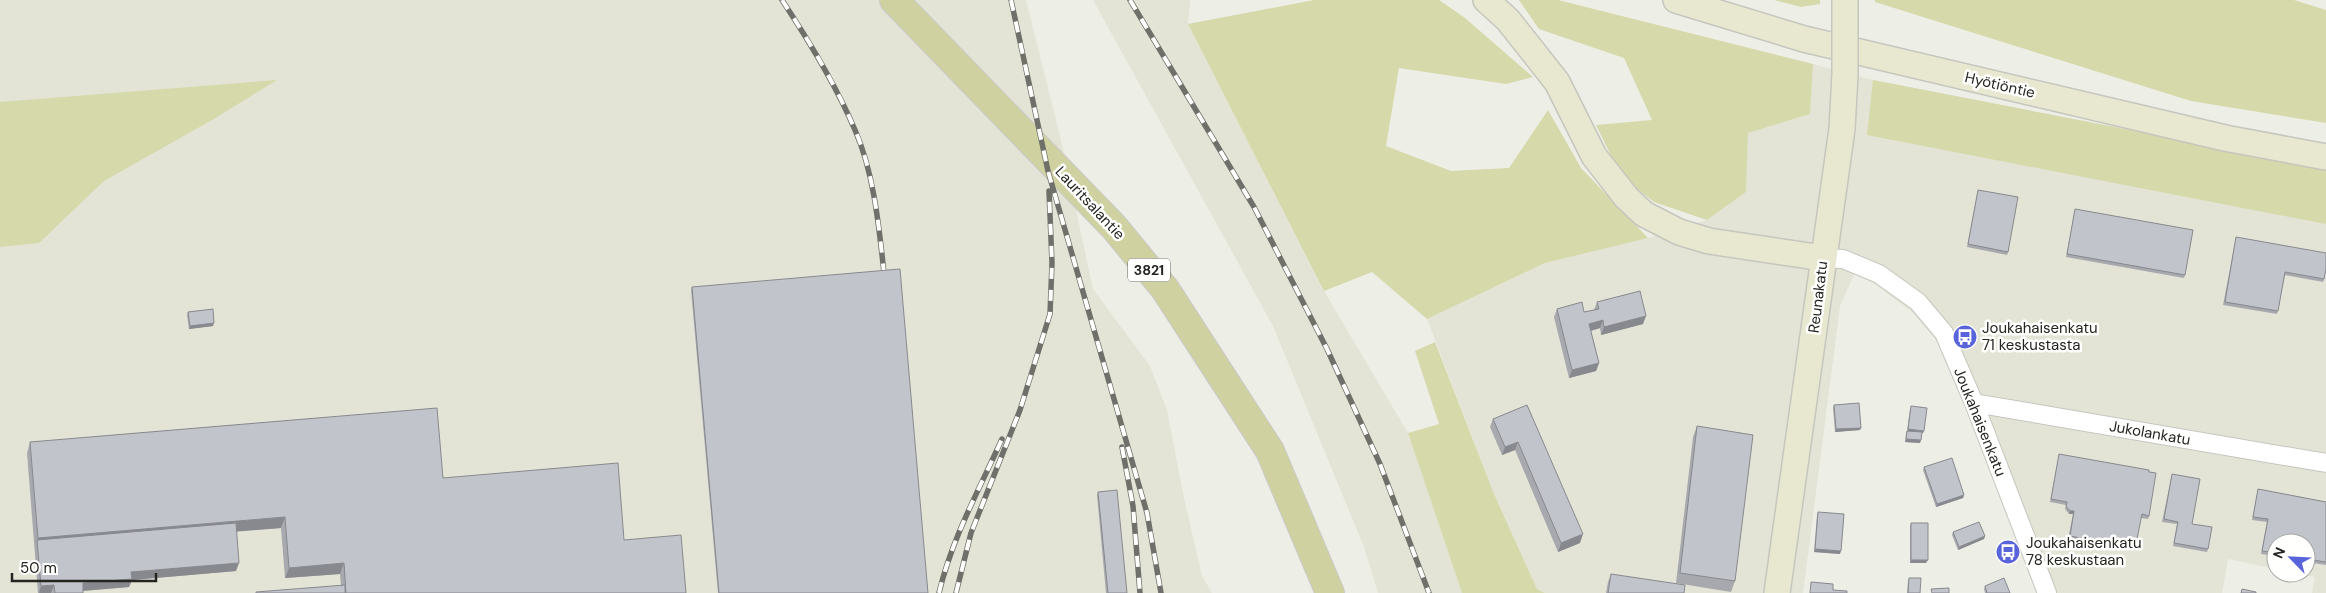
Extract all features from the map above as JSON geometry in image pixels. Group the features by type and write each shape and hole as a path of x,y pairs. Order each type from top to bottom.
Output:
{"main road":[{"name":"Lauritsalantie","path":"894,0 1114,227 1165,289 1270,451 1330,593"},
{"path":"1486,0 1508,20 1557,82 1594,156 1626,197 1644,214 1679,232 1709,241 1823,258"},
{"name":"Hyötiöntie","path":"1676,0 1813,41 2225,138 2326,157"},
{"name":"Reunakatu","path":"1776,593 1842,129 1845,74 1845,0"}],"street":[{"name":"Joukahaisenkatu","path":"1823,258 1843,259 1862,265 1879,274 1918,302 1944,333 1974,403 2047,593"},
{"name":"Jukolankatu","path":"1974,403 2326,463"}],"shaded area":[{"path":"0,0 1026,0 1060,136 1093,289 1150,366 1167,410 1184,498 1202,576 1212,593 0,593"},
{"path":"1093,0 1190,0 1188,24 1324,291 1408,433 1462,593 1378,593 1364,547 1273,326"},
{"path":"1813,64 1873,80 2326,168 2326,593 2312,593 2314,583 2316,583 2316,533 2266,533 2266,567 2228,559 2222,593 2038,593 1967,411 1937,341 1912,312 1856,270 1840,306 1803,593 1545,593 1537,589 1494,494 1427,319 1545,263 1648,238 1707,220 1746,192 1748,133 1810,114"}],"green space":[{"path":"1314,0 1439,0 1465,18 1533,77 1506,84 1399,68 1386,146 1451,171 1509,168 1548,110 1581,168 1648,238 1545,263 1427,319 1372,272 1324,291 1188,24"},
{"path":"1519,0 1558,0 1813,64 1810,114 1748,133 1746,192 1707,220 1654,202 1621,176 1596,125 1652,120 1624,58 1539,29"},
{"path":"1774,0 1820,0 1820,4 1801,7"},
{"path":"1875,0 2294,0 2326,10 2326,123 2191,101 1875,2"},
{"path":"277,80 212,120 104,181 39,243 0,247 0,102"},
{"path":"1873,80 2326,168 2326,224 1867,135"},
{"path":"1435,342 1494,494 1537,589 1545,593 1462,593 1408,433 1439,424 1415,351"}],"building":[{"path":"1978,190 2018,197 2008,252 1968,244"},
{"path":"2075,209 2193,230 2185,275 2067,254"},
{"path":"2236,237 2326,253 2324,279 2285,272 2278,311 2225,302"},
{"path":"900,269 928,593 719,593 692,287"},
{"path":"1640,291 1646,316 1604,327 1603,320 1589,324 1599,363 1572,370 1557,309 1582,302 1584,312 1599,309 1597,302"},
{"path":"213,309 214,323 190,326 188,312"},
{"path":"1859,403 1861,428 1836,429 1834,405"},
{"path":"1527,405 1583,534 1561,543 1518,442 1505,447 1493,419"},
{"path":"1911,406 1927,408 1924,431 1908,429"},
{"path":"437,408 443,478 618,463 624,540 681,535 686,593 346,593 344,563 289,568 285,517 38,538 30,442"},
{"path":"1697,426 1753,435 1735,581 1680,573"},
{"path":"1907,431 1922,432 1921,440 1906,439"},
{"path":"2059,454 2149,470 2149,472 2156,473 2149,516 2142,514 2136,544 2102,538 2101,542 2070,536 2074,511 2070,511 2066,506 2067,502 2051,499"},
{"path":"1952,458 1964,495 1937,504 1924,467"},
{"path":"2172,474 2200,479 2192,524 2212,527 2208,549 2174,543 2178,522 2164,519"},
{"path":"2258,489 2326,502 2326,562 2316,560 2316,533 2266,533 2266,552 2262,551 2268,519 2253,517"},
{"path":"1117,490 1127,593 1108,593 1098,492"},
{"path":"1818,512 1844,514 1841,551 1815,549"},
{"path":"1979,522 1985,536 1959,547 1953,532"},
{"path":"236,523 239,563 131,572 132,579 83,583 83,593 55,593 54,585 41,586 37,540"},
{"path":"1911,523 1928,523 1928,560 1911,560"},
{"path":"1611,574 1685,585 1684,593 1608,593"},
{"path":"1909,578 1921,578 1920,593 1908,593"},
{"path":"2004,578 2010,593 1987,593 1985,586"},
{"path":"1811,582 1833,584 1833,590 1847,591 1847,593 1810,593"},
{"path":"345,585 345,593 256,593 256,592"},
{"path":"1949,588 1949,593 1932,593 1931,589"},
{"path":"2242,589 2256,592 2256,593 2241,593"}],"railway":[{"path":"782,0 831,80 855,130 867,164 875,200 884,273"},
{"path":"1011,0 1048,171 1147,513 1161,593"},
{"path":"1130,0 1254,207 1327,349 1380,464 1429,593"},
{"path":"956,593 971,533 1020,410 1050,314 1052,263 1049,191"},
{"path":"939,593 951,553 1002,439"},
{"path":"1122,447 1133,506 1140,593"}],"place":[{"name":"Joukahaisenkatu 71 keskustasta","path":"1965,337"},
{"name":"Joukahaisenkatu 78 keskustaan","path":"2008,552"}]}
